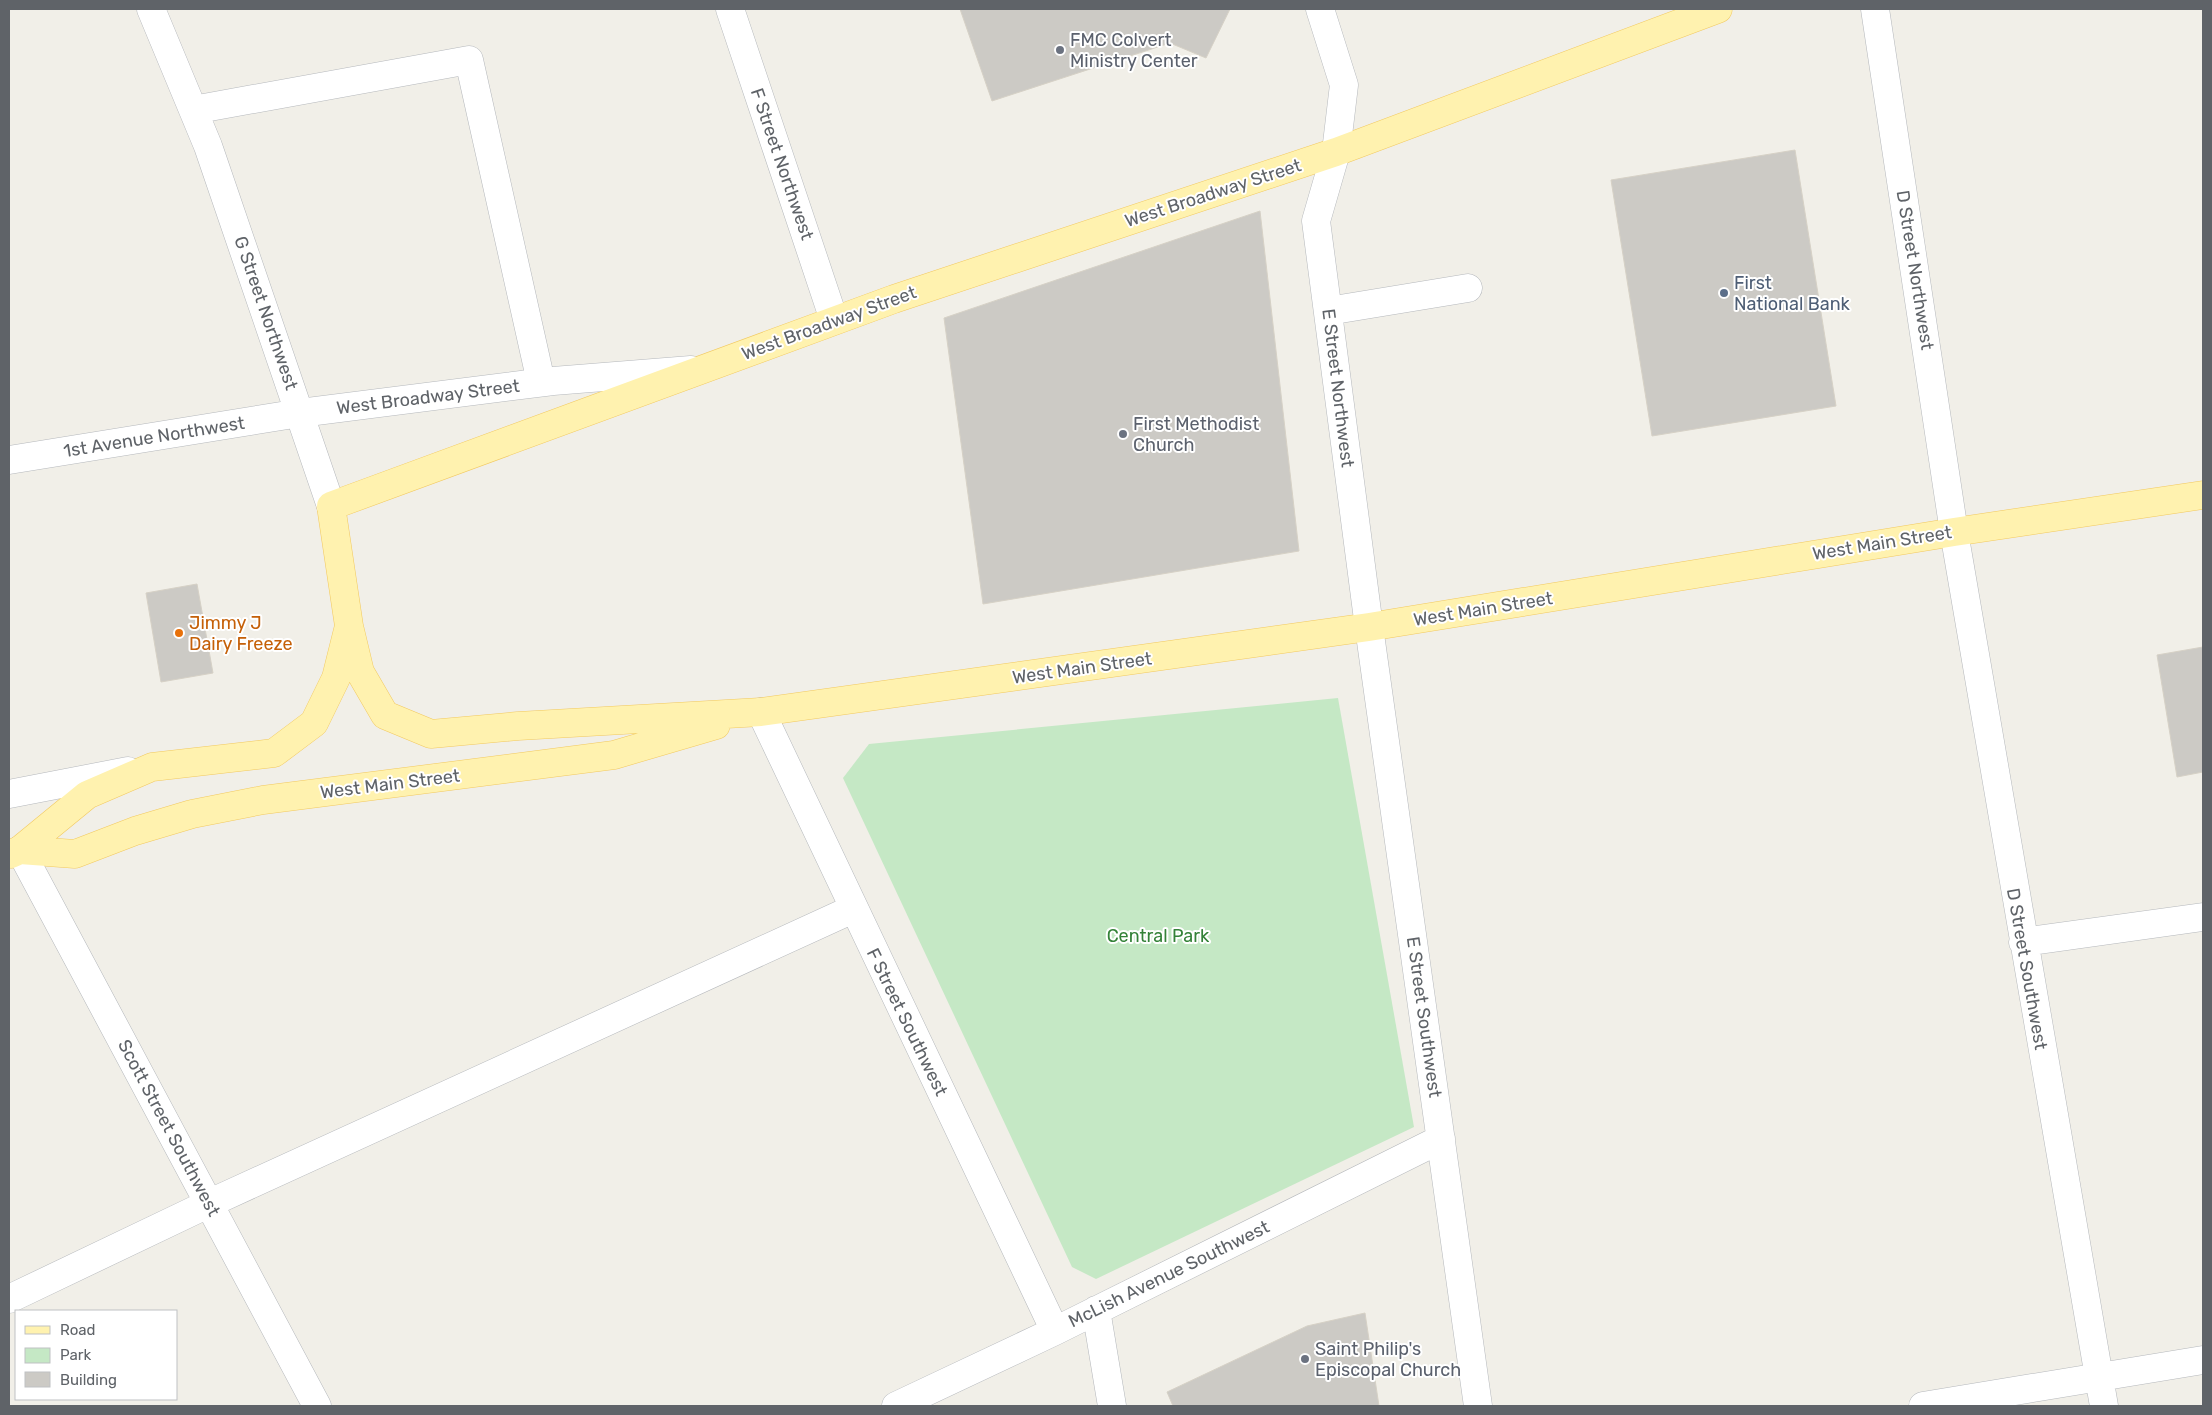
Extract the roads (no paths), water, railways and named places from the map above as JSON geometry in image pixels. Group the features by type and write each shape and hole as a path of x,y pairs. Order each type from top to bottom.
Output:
{"main road":[{"name":"West Broadway Street","path":"331,506 834,320 1336,152 1718,9"},
{"name":"West Main Street","path":"348,626 360,672 385,715 431,734 518,726 761,712 1369,627 1954,532 2203,495"},
{"name":"G Street Northwest","path":"331,506 348,626"},
{"path":"14,853 86,794 152,767 274,752 314,723 336,678 348,626"},
{"name":"West Main Street","path":"14,853 75,854 135,831 192,814 263,800 614,755 761,712"}],"street":[{"name":"G Street Northwest","path":"152,9 208,146 331,506"},
{"name":"F Street Northwest","path":"730,9 834,320"},
{"name":"E Street Northwest","path":"1320,9 1344,85 1336,152 1316,221 1369,627"},
{"name":"D Street Northwest","path":"1876,9 1954,532"},
{"path":"193,110 469,60 541,382"},
{"path":"1328,311 1468,288"},
{"name":"West Broadway Street","path":"300,413 541,382 705,368"},
{"name":"1st Avenue Northwest","path":"9,460 300,413"},
{"name":"D Street Southwest","path":"1954,532 2104,1406"},
{"name":"E Street Southwest","path":"1369,627 1478,1406"},
{"name":"F Street Southwest","path":"761,712 1055,1331"},
{"path":"9,794 152,767"},
{"name":"Scott Street Southwest","path":"14,853 210,1203 317,1406"},
{"path":"9,1299 210,1203 853,908"},
{"path":"2023,942 2203,917"},
{"name":"McLish Avenue Southwest","path":"896,1406 1055,1331 1441,1139"},
{"path":"1096,1310 1112,1406"},
{"path":"1923,1406 2203,1360"}],"place":[{"name":"FMC Colvert Ministry Center","path":"1060,50"},
{"name":"First National Bank","path":"1724,293"},
{"name":"First Methodist Church","path":"1123,434"},
{"name":"Jimmy J Dairy Freeze","path":"179,633"},
{"name":"Saint Philip's Episcopal Church","path":"1305,1359"}],"park label":[{"name":"Central Park","path":"1158,936"}]}
